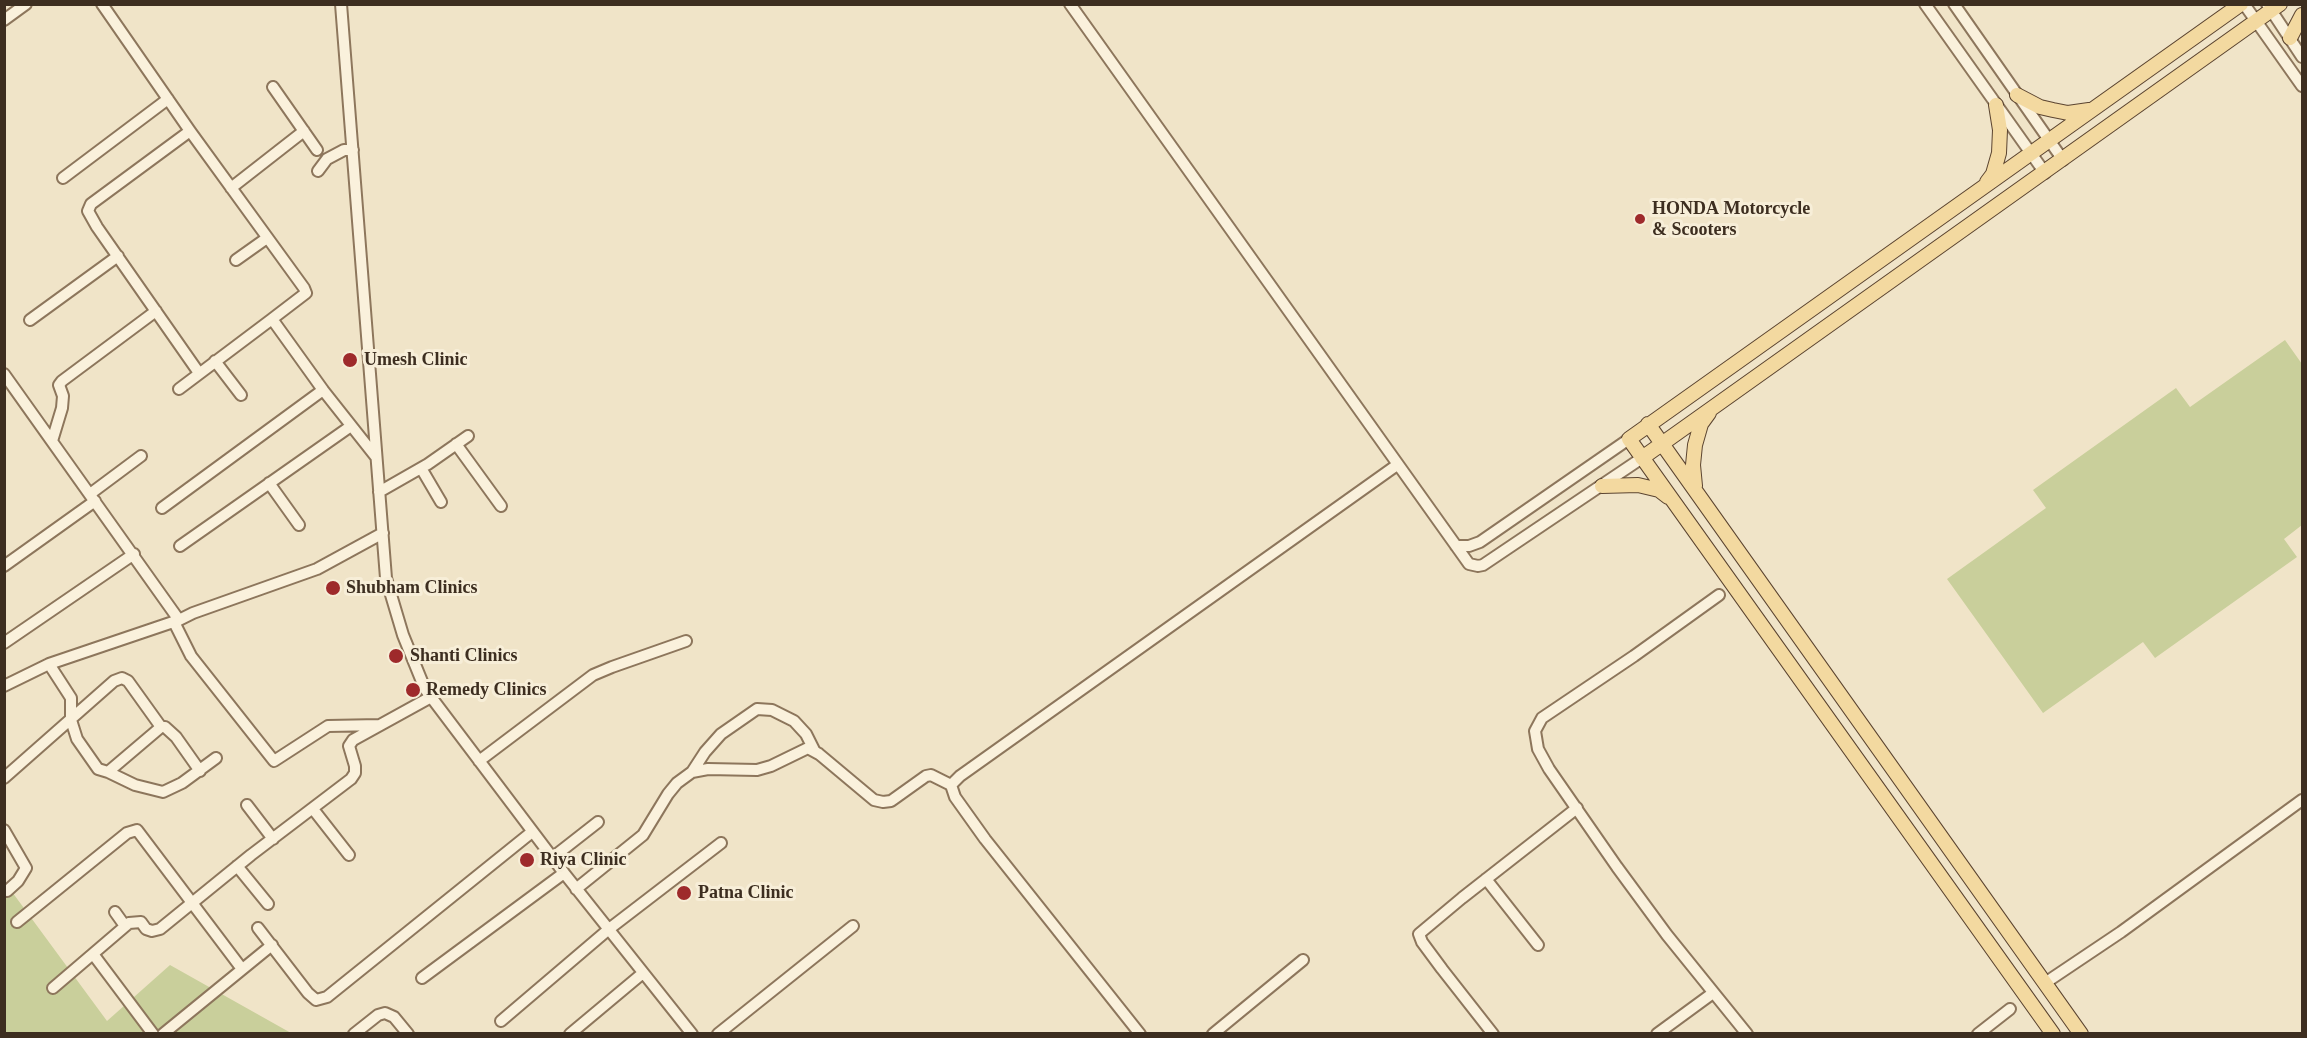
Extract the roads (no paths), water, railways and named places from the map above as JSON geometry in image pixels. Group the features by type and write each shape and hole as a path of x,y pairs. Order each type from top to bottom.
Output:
{"main road":[{"path":"2053,1034 1629,439 2242,4"},
{"path":"1642,458 2257,22 2273,7"},
{"path":"2290,38 2302,15"},
{"path":"2017,95 2040,107 2068,113 2082,113 2098,106"},
{"path":"1982,189 1993,174 1999,153 2000,130 1996,105"},
{"path":"1696,489 1693,465 1695,445 1701,424 1712,409"},
{"path":"1648,424 2081,1034"},
{"path":"1602,486 1638,485 1659,490 1672,500"},
{"path":"1729,578 1748,563"}],"street":[{"path":"4,20 26,4"},
{"path":"102,4 306,293 179,389"},
{"path":"341,4 386,578 403,635 425,689 552,858 692,1034"},
{"path":"1071,4 1469,564 1484,565 1642,458"},
{"path":"1925,4 2045,173"},
{"path":"1954,4 2063,160"},
{"path":"2242,4 2302,86"},
{"path":"2273,7 2302,57"},
{"path":"273,87 317,150"},
{"path":"63,178 168,99"},
{"path":"190,131 91,204 88,211 200,373"},
{"path":"231,188 304,131"},
{"path":"318,171 327,159 344,150 353,150"},
{"path":"235,258 266,236"},
{"path":"30,320 118,256"},
{"path":"52,441 62,408 63,396 59,385 62,381 156,311"},
{"path":"272,319 323,390 376,457"},
{"path":"216,361 241,395"},
{"path":"4,374 134,554 177,621 191,656 274,761 328,726 380,725"},
{"path":"162,508 323,390"},
{"path":"180,546 351,426"},
{"path":"379,492 421,468 468,436"},
{"path":"1455,546 1469,546 1480,542 1629,439"},
{"path":"456,444 501,506"},
{"path":"4,566 92,498 141,456"},
{"path":"951,785 960,776 1397,465"},
{"path":"421,468 441,502"},
{"path":"269,483 299,525"},
{"path":"4,686 49,664 177,621 193,613 317,569 383,533"},
{"path":"4,643 134,554"},
{"path":"1719,595 1542,718 1535,731 1539,749 1549,769 1667,935 1747,1034"},
{"path":"479,761 593,675 686,641"},
{"path":"49,664 71,698 70,720 76,739 98,769 135,785 163,792 182,783 216,758"},
{"path":"4,778 114,681 122,678 128,681 161,727"},
{"path":"53,988 125,926 135,921 141,922 146,929 152,931 160,929 355,774 356,766 349,752 351,743 431,697"},
{"path":"576,889 644,835 668,794 677,783 692,772 712,744 758,708 772,710 794,721 806,734 814,750"},
{"path":"108,772 165,726 177,737 200,771"},
{"path":"692,772 708,769 757,770 771,766 808,748 814,750 874,800 891,801 926,776 931,775 951,785 955,797 985,839 1140,1034"},
{"path":"2045,983 2121,932 2302,800"},
{"path":"247,805 273,839"},
{"path":"1492,1034 1419,938 1419,934 1577,808"},
{"path":"313,809 349,855"},
{"path":"552,858 598,822"},
{"path":"4,830 26,868 8,891"},
{"path":"17,922 132,830 140,832 242,969"},
{"path":"258,928 308,993 316,1000 327,997 532,832"},
{"path":"501,1021 609,929 721,843"},
{"path":"237,866 268,904"},
{"path":"422,978 564,873"},
{"path":"1486,879 1538,945"},
{"path":"115,912 125,926"},
{"path":"718,1034 853,926"},
{"path":"163,1034 272,945"},
{"path":"93,954 153,1034"},
{"path":"1213,1034 1303,960"},
{"path":"570,1034 644,973"},
{"path":"1663,1032 1713,993"},
{"path":"1978,1034 2010,1009"},
{"path":"354,1034 378,1015 385,1013 394,1017 408,1034"}],"place":[{"name":"HONDA Motorcycle & Scooters","path":"1640,219"},
{"name":"Umesh Clinic","path":"350,360"},
{"name":"Shubham Clinics","path":"333,588"},
{"name":"Shanti Clinics","path":"396,656"},
{"name":"Remedy Clinics","path":"413,690"},
{"name":"Riya Clinic","path":"527,860"},
{"name":"Patna Clinic","path":"684,893"}]}
